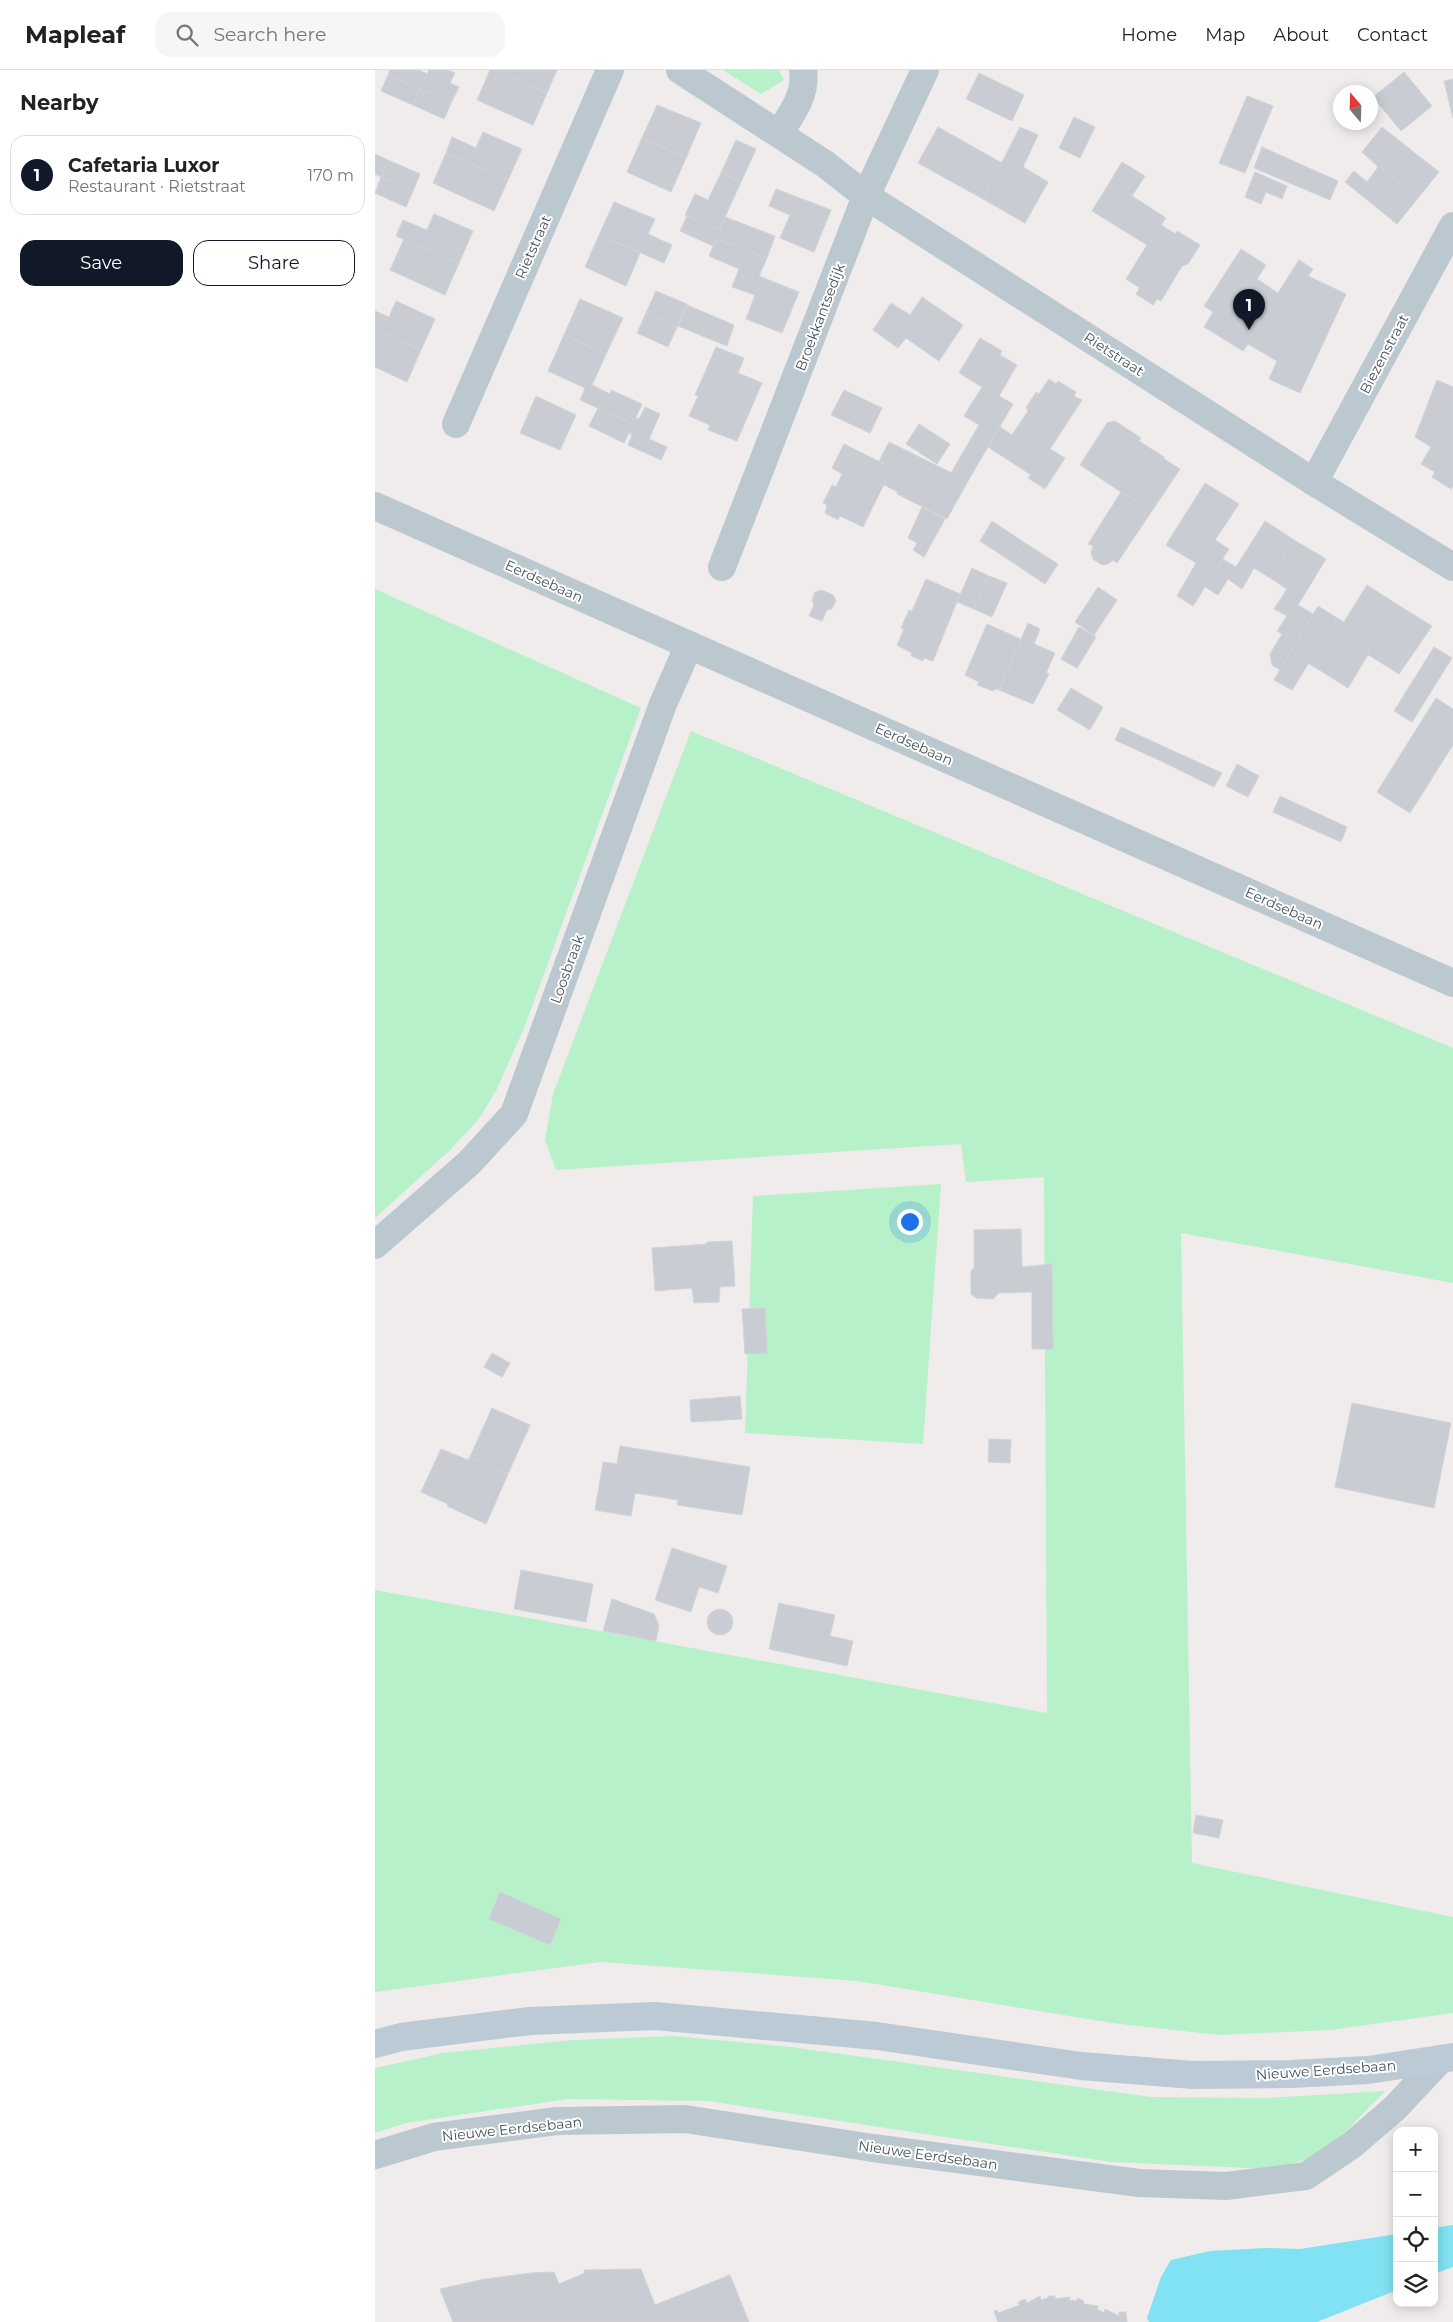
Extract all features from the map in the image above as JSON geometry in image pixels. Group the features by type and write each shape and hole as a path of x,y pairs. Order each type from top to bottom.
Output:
{"main road":[{"name":"Nieuwe Eerdsebaan","path":"375,2044 401,2037 530,2021 655,2016 877,2036 1081,2066 1193,2075 1300,2074 1368,2070 1447,2058"}],"street":[{"name":"Rietstraat","path":"456,424 610,70"},
{"name":"Rietstraat","path":"680,70 825,164 866,196 1314,482 1453,567"},
{"path":"779,134 802,94 804,86 803,70"},
{"name":"Broekkantsedijk","path":"722,567 866,196 925,70"},
{"name":"Biezenstraat","path":"1314,482 1453,226"},
{"name":"Eerdsebaan","path":"375,506 1453,983"},
{"name":"Loosbraak","path":"375,1245 469,1163 514,1114 663,704 689,645"},
{"name":"Nieuwe Eerdsebaan","path":"375,2154 434,2137 557,2121 685,2119 873,2148 1139,2183 1226,2186 1307,2176 1352,2145 1395,2108 1447,2058"}],"green space":[{"path":"723,70 779,70 784,80 761,94"},
{"path":"375,589 641,708 525,1026 497,1089 479,1119 449,1151 375,1218"},
{"path":"691,731 1453,1048 1453,1283 1181,1233 1192,1863 1453,1917 1453,2013 1330,2030 1219,2035 1112,2023 857,1981 600,1962 375,1992 375,1590 1047,1713 1044,1177 966,1182 961,1144 556,1170 545,1140 553,1094"},
{"path":"941,1184 923,1444 745,1433 753,1196"},
{"path":"674,2036 791,2047 1151,2097 1267,2098 1385,2091 1323,2155 1272,2169 1111,2162 708,2101 568,2099 406,2123 375,2133 375,2068 443,2053 572,2040"}],"water":[{"path":"1453,2225 1453,2267 1438,2273 1438,2262 1438,2227"},
{"path":"1393,2235 1393,2292 1317,2322 1149,2322 1147,2318 1161,2277 1171,2260 1210,2251 1266,2248 1300,2249"}],"building":[{"path":"390,70 419,70 427,74 420,89 388,75"},
{"path":"429,70 448,70 455,73 450,83 459,87 451,103 420,89"},
{"path":"490,70 495,70 547,93 533,125 477,100"},
{"path":"495,70 557,70 547,93"},
{"path":"1404,72 1432,106 1416,119 1388,85"},
{"path":"979,73 1024,95 1012,121 966,99"},
{"path":"388,75 420,89 413,105 381,91"},
{"path":"1453,79 1453,118 1444,81"},
{"path":"1388,85 1416,119 1401,131 1378,103 1378,93"},
{"path":"420,89 451,103 444,119 413,105"},
{"path":"1247,96 1273,106 1245,173 1219,163"},
{"path":"657,105 701,123 686,158 642,138"},
{"path":"1074,117 1095,127 1080,158 1059,148"},
{"path":"938,127 1002,163 983,199 918,163"},
{"path":"1020,127 1038,135 1023,167 1048,182 1025,223 983,199"},
{"path":"1382,127 1439,172 1418,198 1362,152"},
{"path":"483,132 522,149 508,180 446,153 452,137 476,148"},
{"path":"642,138 686,158 671,192 627,172"},
{"path":"736,140 756,149 741,182 721,173"},
{"path":"1262,147 1338,181 1330,200 1254,168"},
{"path":"1362,152 1418,198 1397,224 1345,182 1354,171 1367,182 1378,167"},
{"path":"446,153 508,180 494,211 433,183"},
{"path":"375,154 388,160 381,177 375,174"},
{"path":"388,160 420,174 413,191 381,177"},
{"path":"1122,162 1145,176 1132,196 1166,218 1161,225 1176,234 1177,231 1200,245 1188,264 1182,266 1161,301 1157,299 1153,305 1136,294 1140,288 1126,279 1147,245 1092,211"},
{"path":"1255,172 1287,186 1282,199 1266,192 1261,204 1245,197"},
{"path":"721,173 741,182 719,230 685,215 695,194 708,200"},
{"path":"381,177 413,191 406,207 375,193"},
{"path":"776,189 831,210 814,252 780,238 790,215 769,206"},
{"path":"614,202 655,219 648,234 672,245 664,263 599,235"},
{"path":"434,214 473,231 459,263 396,236 403,220 427,230"},
{"path":"687,216 720,230 713,246 680,231"},
{"path":"725,217 775,236 767,258 716,239"},
{"path":"599,235 640,253 626,286 585,267"},
{"path":"404,239 459,263 445,295 390,270"},
{"path":"716,239 767,258 759,276 799,292 782,333 746,319 755,295 732,287 739,269 709,256"},
{"path":"1241,249 1266,265 1257,279 1278,293 1299,260 1313,269 1308,276 1346,294 1300,393 1269,379 1277,361 1248,344 1243,351 1204,327 1213,312 1204,306"},
{"path":"656,291 687,304 677,327 646,313"},
{"path":"922,297 963,325 939,361 906,338 898,348 873,330 891,303 910,315"},
{"path":"580,299 623,318 606,354 564,335"},
{"path":"396,301 435,319 421,350 375,330 375,311 389,317"},
{"path":"687,305 734,325 727,346 678,326"},
{"path":"646,313 677,327 668,347 637,333"},
{"path":"375,330 421,350 407,382 375,367"},
{"path":"564,335 606,354 592,385 610,394 611,390 642,404 633,424 580,400 585,388 548,371"},
{"path":"980,338 1002,351 1000,355 1017,365 999,396 1013,404 968,481 951,473 979,425 964,416 982,387 959,373"},
{"path":"716,347 744,358 738,373 762,383 737,441 708,430 710,425 689,416 698,396 695,395"},
{"path":"1049,379 1056,384 1058,381 1076,392 1074,396 1082,400 1050,449 1065,458 1045,489 1028,478 1031,475 988,447 1000,427 1012,435 1028,411 1026,408 1036,392 1039,394"},
{"path":"1437,380 1453,387 1453,486 1451,489 1432,477 1435,472 1421,464 1431,447 1415,437"},
{"path":"844,390 882,408 870,433 831,415"},
{"path":"536,396 576,415 560,450 520,433"},
{"path":"645,407 660,414 649,439 667,447 661,460 628,445 632,435 629,433 635,419 639,419"},
{"path":"598,408 633,424 624,443 589,426"},
{"path":"1115,421 1141,438 1139,441 1164,457 1135,501 1080,465 1107,423"},
{"path":"919,424 950,444 937,464 906,444"},
{"path":"889,442 968,481 947,519 897,494 898,492 884,485 892,468 879,461"},
{"path":"844,444 892,468 863,527 840,516 838,520 825,513 827,505 823,503 832,485 836,487 842,474 832,468"},
{"path":"1164,457 1164,459 1180,469 1117,563 1113,560 1108,564 1102,565 1093,559 1091,553 1093,546 1088,544 1121,492 1135,501"},
{"path":"1205,483 1239,504 1215,540 1229,549 1193,606 1177,596 1196,563 1166,545"},
{"path":"922,507 945,519 924,557 913,550 917,543 908,538"},
{"path":"992,521 1025,543 1012,562 980,541"},
{"path":"1265,521 1294,540 1270,578 1254,568 1242,589 1228,579 1218,595 1205,587 1223,559 1236,567"},
{"path":"1294,540 1326,559 1298,605 1313,614 1280,670 1272,665 1270,654 1282,634 1277,631 1287,616 1274,609 1287,589 1270,578"},
{"path":"1025,543 1058,564 1045,584 1012,562"},
{"path":"972,568 989,576 974,609 957,602"},
{"path":"989,576 1007,583 992,617 974,609"},
{"path":"926,579 960,594 933,661 924,658 923,661 911,656 912,653 897,645 904,629 901,628 909,610 912,611"},
{"path":"1367,585 1398,605 1348,688 1308,663 1337,618 1344,622"},
{"path":"1098,587 1117,600 1094,635 1075,622"},
{"path":"822,590 833,595 836,601 832,609 827,610 822,621 809,616 814,605 812,600 815,592"},
{"path":"1398,605 1432,626 1399,674 1367,654"},
{"path":"1318,606 1337,618 1292,690 1274,680"},
{"path":"1028,623 1040,629 1034,644 1055,653 1046,673 1049,674 1033,704 999,690"},
{"path":"987,624 1021,639 999,690 995,689 993,691 977,685 979,682 965,675"},
{"path":"1079,627 1096,637 1077,668 1061,659"},
{"path":"1434,647 1452,658 1412,722 1394,711"},
{"path":"1071,688 1103,707 1090,730 1057,710"},
{"path":"1436,698 1453,709 1453,745 1410,813 1377,792"},
{"path":"1121,727 1169,749 1161,761 1115,740"},
{"path":"1169,749 1222,773 1214,787 1161,761"},
{"path":"1237,764 1259,776 1248,797 1226,786"},
{"path":"1280,796 1347,827 1341,842 1273,812"},
{"path":"1021,1229 1022,1267 1052,1264 1053,1349 1032,1349 1032,1292 999,1293 993,1299 976,1298 971,1294 971,1271 974,1268 974,1230"},
{"path":"732,1241 735,1286 720,1287 719,1302 694,1303 692,1288 655,1291 652,1248"},
{"path":"765,1308 767,1353 745,1354 742,1309"},
{"path":"492,1353 510,1363 502,1377 484,1367"},
{"path":"740,1396 742,1419 691,1422 690,1400"},
{"path":"1352,1403 1451,1423 1434,1508 1335,1487"},
{"path":"492,1408 530,1425 508,1474 470,1457"},
{"path":"989,1439 1011,1440 1010,1463 988,1462"},
{"path":"620,1446 750,1467 742,1515 677,1505 678,1500 635,1493 631,1516 595,1510 603,1462 617,1464"},
{"path":"441,1449 468,1460 470,1457 508,1474 486,1524 421,1492"},
{"path":"672,1548 727,1566 718,1593 699,1587 691,1612 655,1600"},
{"path":"521,1570 593,1584 586,1622 514,1609"},
{"path":"612,1599 654,1614 659,1626 656,1641 603,1631"},
{"path":"779,1603 835,1615 830,1636 853,1641 847,1666 769,1649"},
{"path":"720,1609 729,1613 733,1622 729,1631 720,1635 711,1631 707,1622 711,1613"},
{"path":"1196,1815 1223,1820 1219,1838 1193,1833"},
{"path":"500,1892 561,1919 550,1945 489,1919"},
{"path":"641,2269 655,2305 730,2275 749,2322 453,2322 440,2289 485,2279 531,2273 554,2272 559,2284 585,2273 584,2270"},
{"path":"1040,2296 1041,2300 1048,2298 1048,2296 1055,2296 1055,2299 1070,2297 1069,2300 1077,2301 1077,2298 1084,2301 1083,2304 1098,2306 1097,2309 1104,2313 1105,2309 1119,2316 1119,2312 1126,2312 1127,2322 998,2322 994,2311 997,2310 998,2313 1020,2305 1018,2302 1025,2299 1027,2303"}],"place":[{"name":"Cafetaria Luxor","path":"1249,330"}]}
